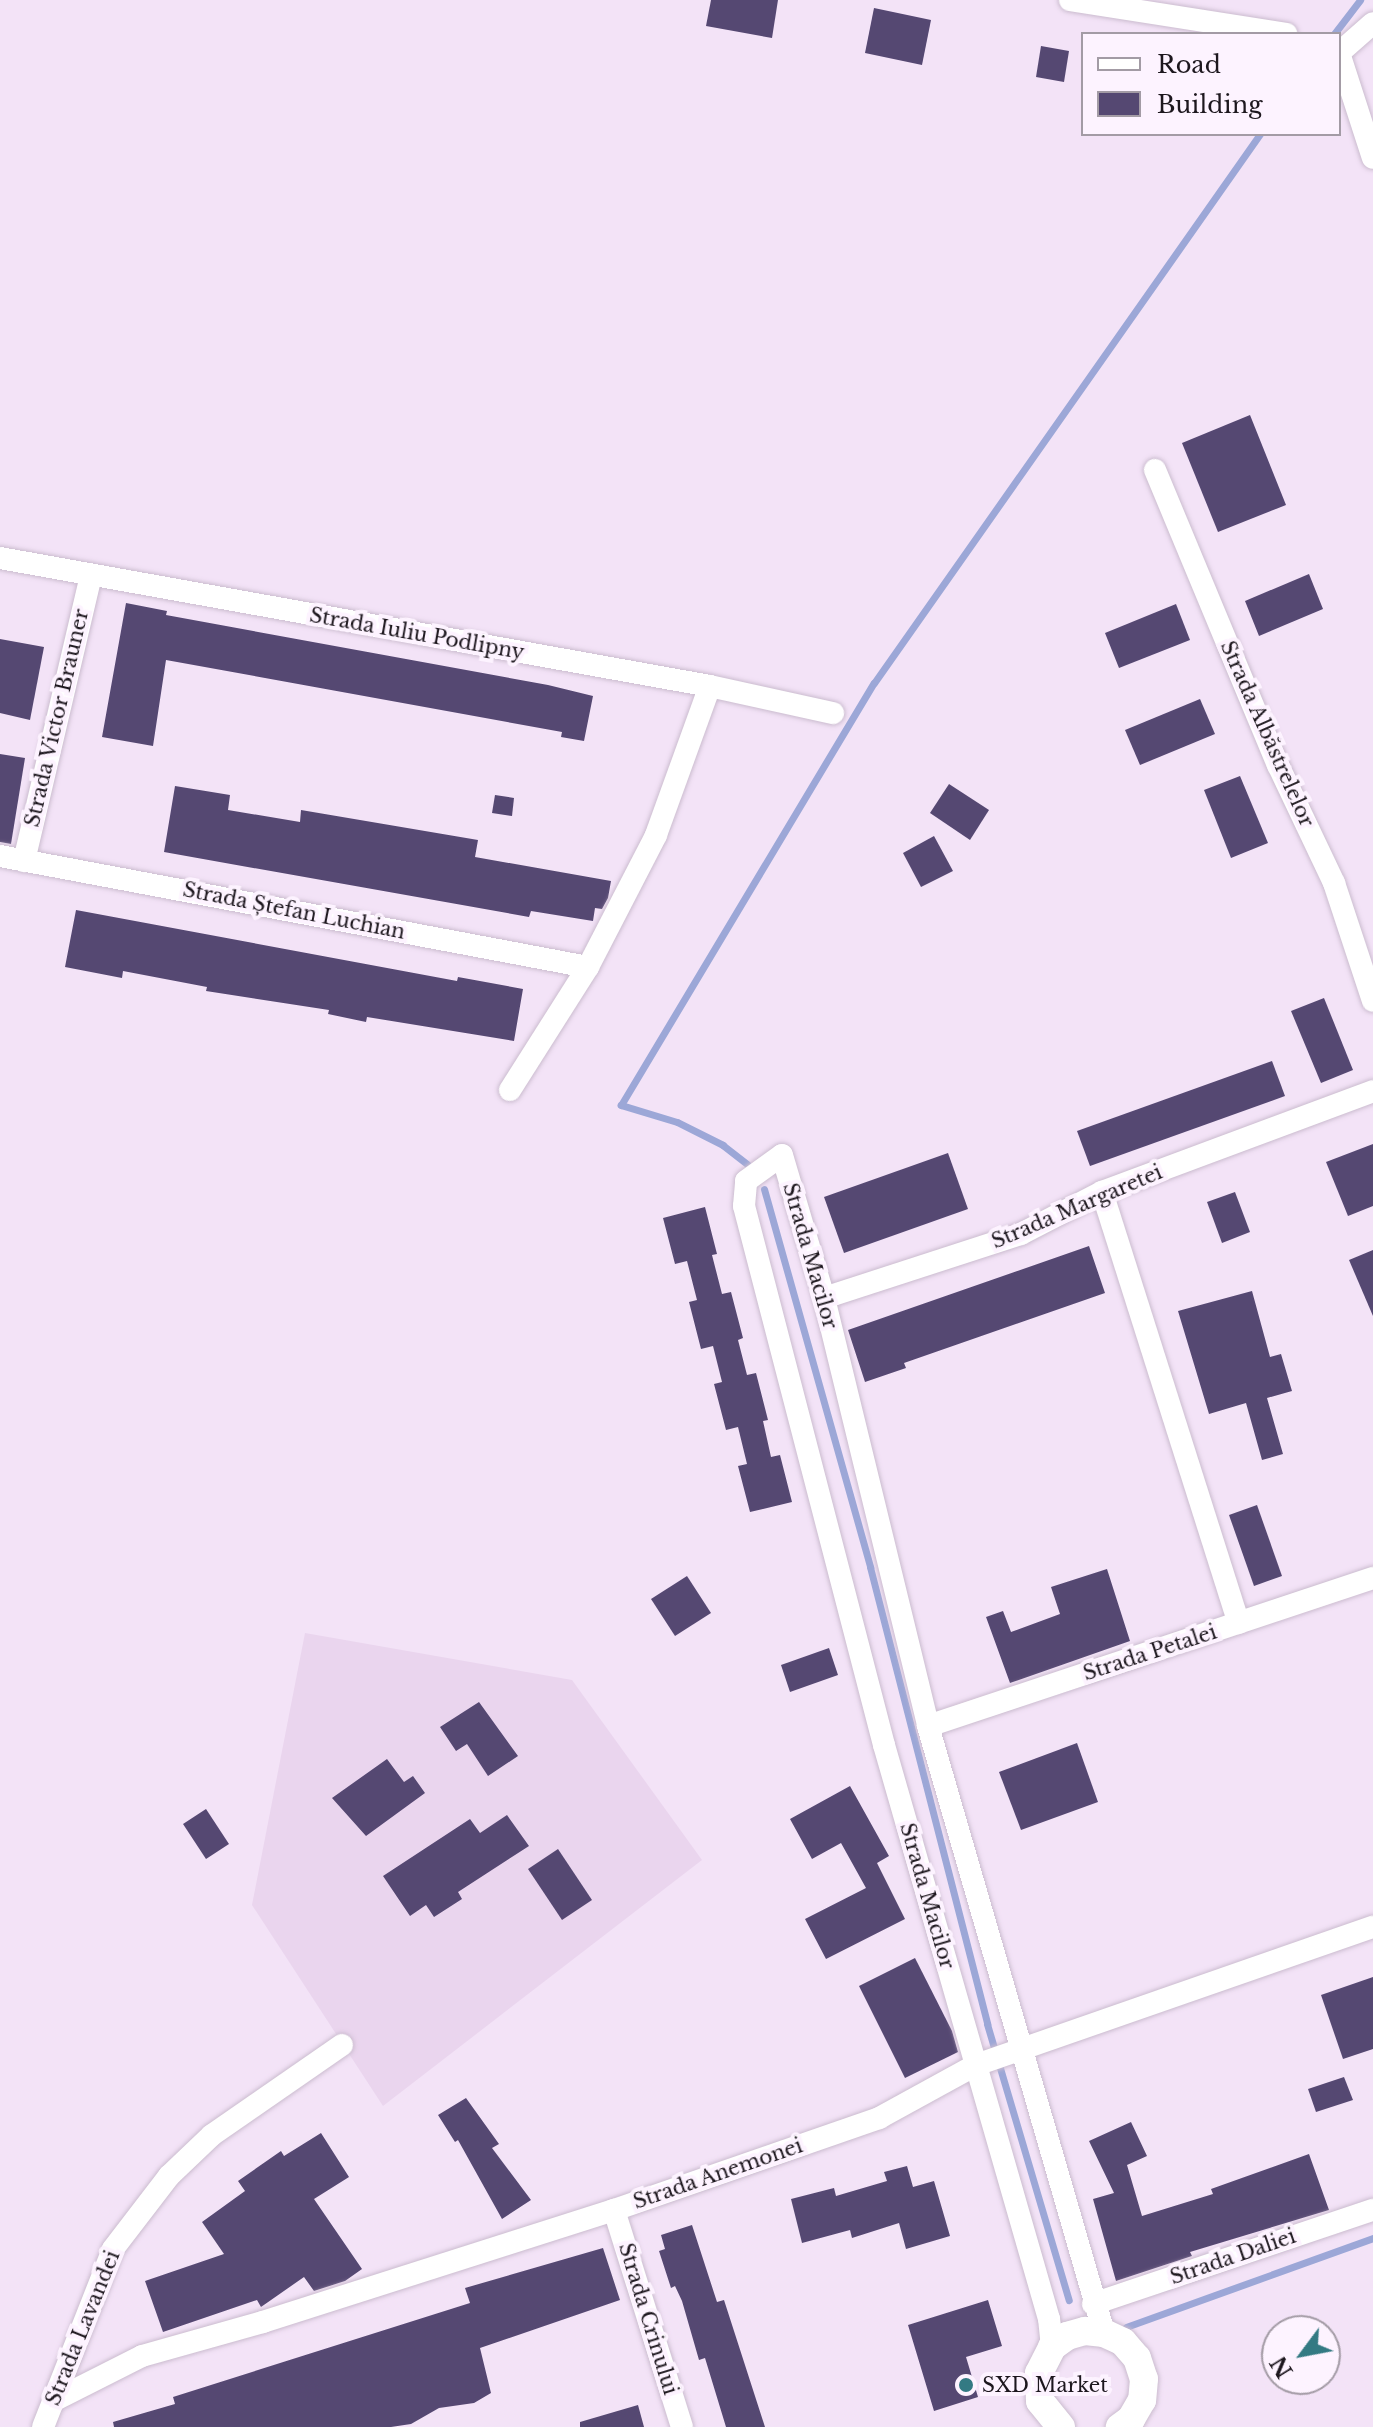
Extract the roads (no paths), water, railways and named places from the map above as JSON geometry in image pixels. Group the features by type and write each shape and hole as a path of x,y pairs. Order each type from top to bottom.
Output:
{"street":[{"path":"1070,0 1141,6 1276,32"},
{"path":"1341,51 1373,23"},
{"path":"1341,59 1373,158"},
{"name":"Strada Albăstrelelor","path":"1155,470 1278,765 1334,883 1373,1001"},
{"name":"Strada Iuliu Podlipny","path":"0,558 710,686 833,713"},
{"name":"Strada Victor Brauner","path":"24,861 91,575"},
{"path":"510,1090 588,967 656,835 710,686"},
{"name":"Strada Ștefan Luchian","path":"0,856 588,967"},
{"name":"Strada Margaretei","path":"824,1298 1021,1234 1102,1192 1373,1091"},
{"name":"Strada Macilor","path":"1052,2347 1049,2319 980,2064 884,1745 744,1206 746,1181 782,1155 824,1298 928,1726 1017,2052 1104,2333"},
{"path":"1102,1192 1239,1623"},
{"name":"Strada Petalei","path":"928,1726 1373,1578"},
{"name":"Strada Anemonei","path":"55,2400 142,2356 263,2322 614,2210 879,2118 980,2064 1373,1927"},
{"name":"Strada Lavandei","path":"43,2427 113,2249 169,2176 212,2135 342,2045"},
{"name":"Strada Crinului","path":"614,2210 682,2427"},
{"name":"Strada Daliei","path":"1093,2304 1373,2210"},
{"path":"1056,2426 1040,2401 1039,2373 1052,2347 1067,2336 1085,2331 1104,2333 1123,2342 1137,2358 1144,2379 1142,2400 1131,2419 1120,2427"}],"waterway":[{"path":"1336,32 1360,0"},
{"path":"747,1164 723,1145 677,1122 621,1105 874,683 1259,136"},
{"path":"764,1189 870,1567 987,2024 1069,2300"},
{"path":"1126,2327 1373,2238"}],"place":[{"name":"SXD Market","path":"966,2385"}]}
